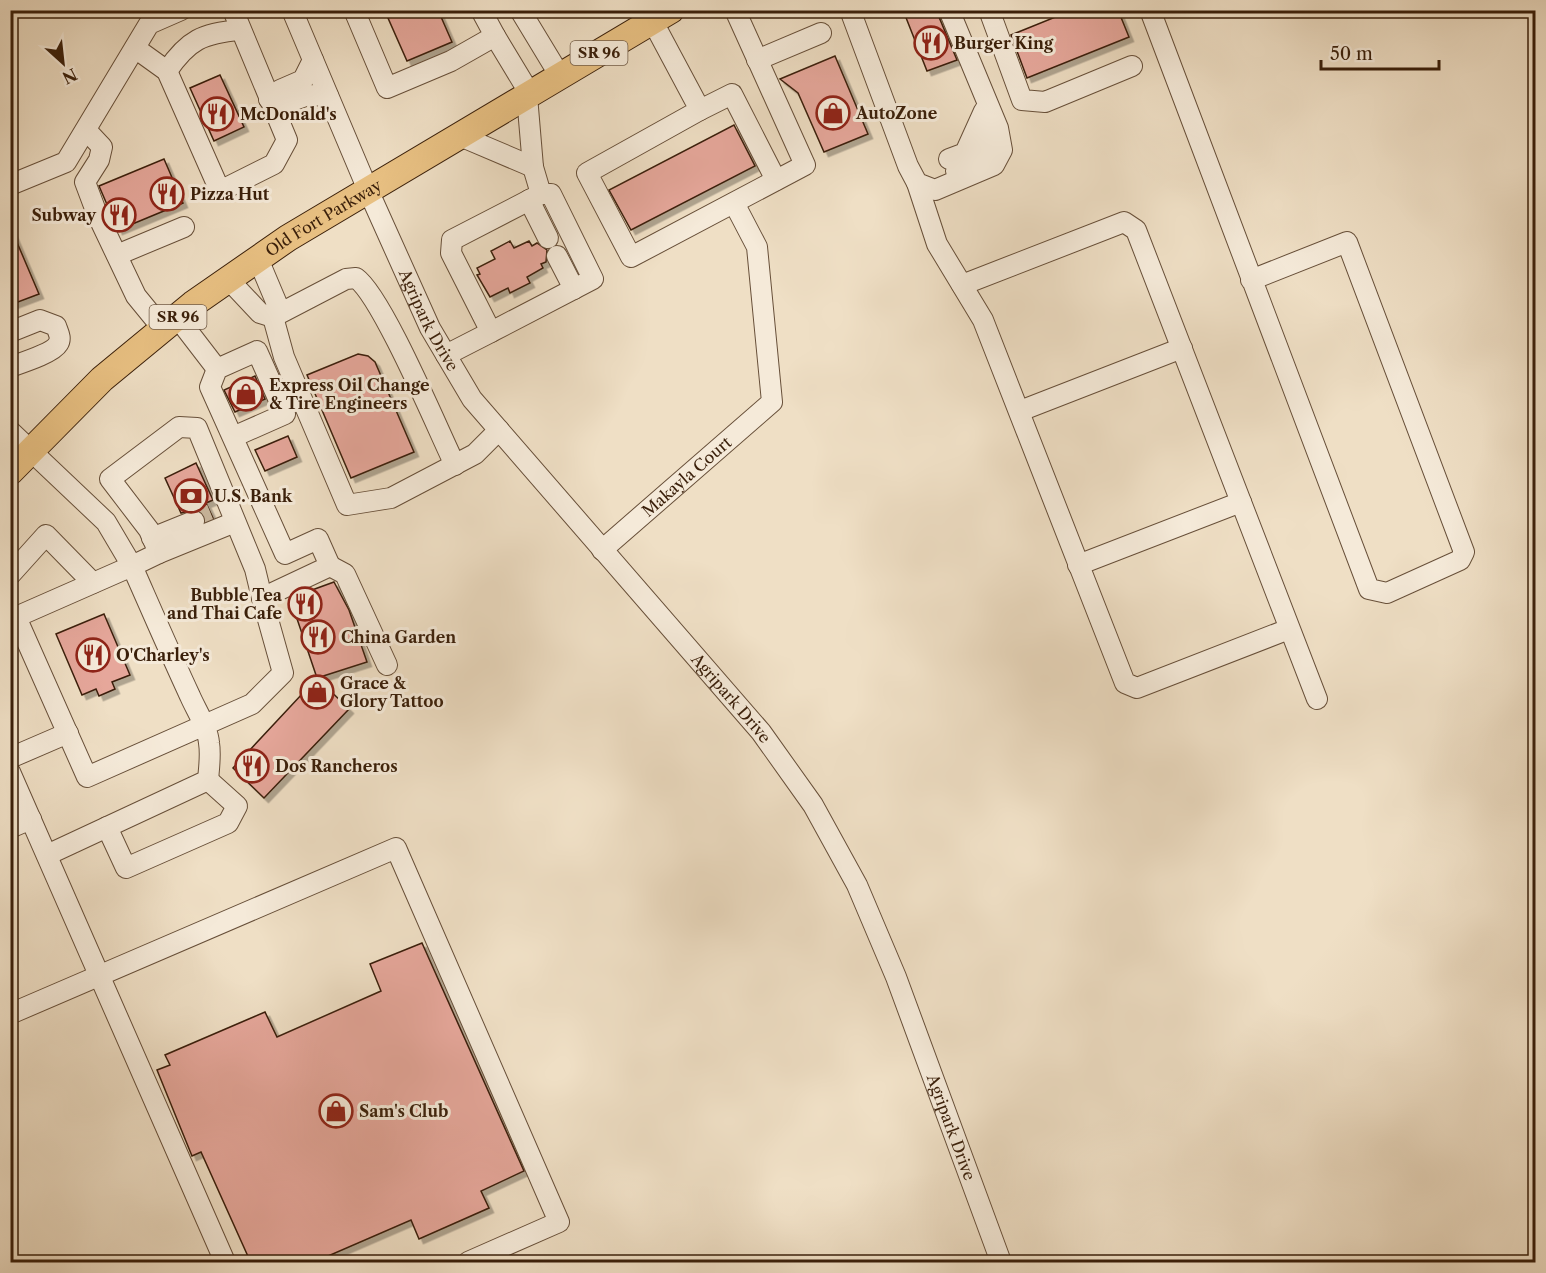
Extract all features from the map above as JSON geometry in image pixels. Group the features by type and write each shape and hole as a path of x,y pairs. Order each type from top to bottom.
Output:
{"main road":[{"name":"Old Fort Parkway","path":"10,472 102,379 170,323 288,238 662,16"}],"street":[{"path":"10,185 66,162 149,24 181,10"},
{"path":"135,48 167,71 220,191 273,164 287,140 268,99 233,10"},
{"name":"Agripark Drive","path":"292,10 368,190 430,328 472,399 761,732 813,805 857,885 896,977 1001,1263"},
{"path":"481,10 529,95 535,197 548,238"},
{"path":"520,10 560,76"},
{"path":"735,10 805,165 631,257 587,173 732,94 776,180"},
{"path":"942,10 990,126 989,135 974,164 951,166"},
{"path":"917,183 935,190 994,165 1002,150 987,100 949,10"},
{"path":"1150,10 1251,280 1369,589 1387,592 1460,560 1464,552 1347,242 1251,280"},
{"path":"356,11 387,88 451,61 495,36"},
{"path":"851,11 917,183 937,244 983,320 1125,683 1137,688 1289,629"},
{"path":"995,12 1022,100 1045,102 1132,66"},
{"path":"662,16 700,110"},
{"path":"167,71 183,47 216,32 240,30"},
{"path":"758,60 821,33"},
{"path":"268,99 280,90 303,80 313,60"},
{"path":"268,99 283,104 308,95 328,96"},
{"path":"86,130 102,147 99,160 85,182 97,214 136,296 170,323 217,369"},
{"path":"460,136 532,167"},
{"path":"446,355 491,332 574,289 592,279 551,194 535,197 452,240 451,253 491,332"},
{"name":"Makayla Court","path":"602,550 772,402 757,247 734,203"},
{"path":"962,285 1124,222 1136,230 1317,699"},
{"path":"117,255 184,226"},
{"path":"557,256 574,289"},
{"path":"258,259 277,304 273,317 284,357 347,505 390,498 474,454 500,430"},
{"path":"229,280 260,313 273,317 346,279 356,278 361,282 382,315 455,465"},
{"path":"10,332 40,320 56,326 60,336 59,344 53,349 10,367"},
{"path":"1020,411 1182,348"},
{"path":"233,437 285,414 257,351 217,369 210,387 285,554"},
{"path":"156,545 110,479 179,427 196,428 217,516 255,569 283,673 252,704 87,777 13,611 93,583 132,566 156,545 217,516"},
{"path":"10,430 106,522 132,566 210,741 208,780"},
{"path":"1078,565 1241,502"},
{"path":"156,545 217,516"},
{"path":"10,574 46,535 93,583"},
{"path":"255,569 318,539 330,566 345,574 387,665"},
{"path":"262,598 330,566"},
{"path":"10,758 68,733"},
{"path":"10,772 225,1263"},
{"path":"47,855 208,780"},
{"path":"107,827 126,868 228,823 237,806 208,780"},
{"path":"10,828 31,819"},
{"path":"10,1014 396,848 559,1222 468,1263"}],"building":[{"path":"397,10 438,10 452,42 407,61 388,18 398,13"},
{"name":"Burger King","path":"903,10 936,10 957,60 927,71"},
{"path":"1064,10 1118,10 1129,37 1027,78 1011,35 1063,14"},
{"name":"AutoZone","path":"835,56 868,134 824,152 798,93 780,79"},
{"path":"220,75 244,127 214,141 190,88"},
{"path":"734,125 755,166 631,230 609,190"},
{"path":"164,159 183,203 118,230 99,186"},
{"path":"10,226 39,294 10,305"},
{"path":"510,241 514,248 529,241 532,246 537,243 547,250 546,262 541,264 543,268 527,277 530,283 510,293 508,288 490,297 477,275 480,274 477,268 495,259 491,251"},
{"path":"358,354 368,356 375,362 414,452 351,478 307,375"},
{"path":"255,376 265,399 235,412 224,390"},
{"path":"288,436 297,457 265,471 255,450"},
{"path":"196,463 213,500 206,503 213,518 206,521 202,512 196,509 181,513 165,478"},
{"path":"334,582 349,610 367,662 317,678 290,598"},
{"name":"O'Charley's","path":"104,614 130,675 112,682 115,689 99,696 96,689 82,695 56,634"},
{"path":"317,678 349,709 264,798 233,768"},
{"name":"Sam's Club","path":"422,943 524,1171 481,1191 489,1208 419,1239 411,1220 312,1263 251,1263 201,1152 192,1156 157,1070 170,1065 165,1055 265,1012 277,1037 381,991 370,964"}],"tunnel":[{"path":"194,521 211,514"}],"place":[{"name":"Burger King","path":"931,43"},
{"name":"AutoZone","path":"833,113"},
{"name":"McDonald's","path":"217,114"},
{"name":"Pizza Hut","path":"167,194"},
{"name":"Subway","path":"119,215"},
{"name":"Express Oil Change & Tire Engineers","path":"246,394"},
{"name":"U.S. Bank","path":"191,496"},
{"name":"Bubble Tea and Thai Cafe","path":"305,604"},
{"name":"China Garden","path":"318,637"},
{"name":"O'Charley's","path":"93,655"},
{"name":"Grace & Glory Tattoo","path":"317,692"},
{"name":"Dos Rancheros","path":"252,766"},
{"name":"Sam's Club","path":"336,1111"}]}
